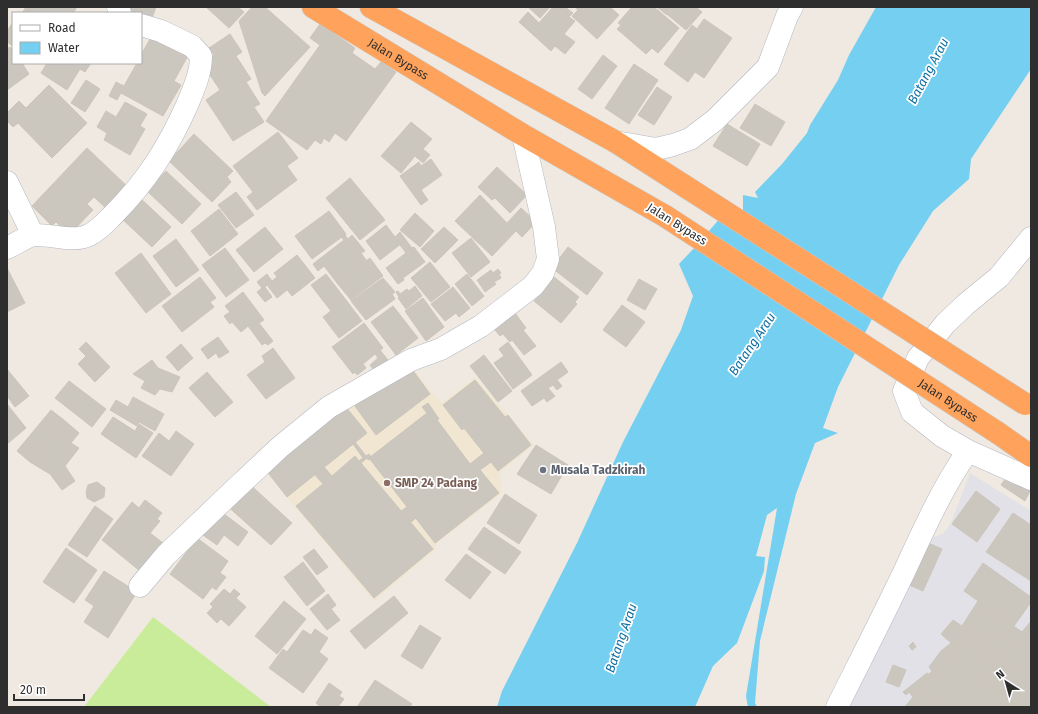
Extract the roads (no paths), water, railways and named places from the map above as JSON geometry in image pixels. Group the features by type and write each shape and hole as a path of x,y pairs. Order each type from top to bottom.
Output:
{"highway":[{"name":"Jalan Bypass","path":"313,7 523,135 665,216 1031,456"},
{"path":"371,7 616,142 1028,406"}],"street":[{"path":"616,142 656,149 673,145 690,138 715,120 768,67 787,16 792,7"},
{"path":"7,248 33,235 78,239 88,236 97,230 131,197 155,166 175,132 195,86 201,67 201,56 192,46 161,31 142,25"},
{"path":"140,586 166,555 233,490 280,447 329,407 411,360 441,349 466,335 481,326 533,286 542,273 548,259 544,227 523,135"},
{"path":"7,182 33,235"},
{"path":"1031,238 999,277 966,304 945,324 918,358 904,391 912,412 942,436 968,451 1031,479"},
{"path":"837,707 905,570 921,533 954,472 968,451"}],"water":[{"name":"Batang Arau","path":"876,7 1031,7 1031,69 971,159 969,179 933,211 899,265 838,387 823,428 838,433 815,443 796,494 760,641 755,703 757,707 748,707 746,696 777,508 767,515 756,556 765,557 764,571 737,643 713,666 695,707 497,707 502,691 577,543 623,442 681,330 693,296 679,264 721,217 743,210 743,195 758,198 755,192 782,164 807,133 810,125 838,80 849,55"}],"place":[{"name":"Musala Tadzkirah","path":"543,470"},
{"name":"SMP 24 Padang","path":"387,483"}]}
